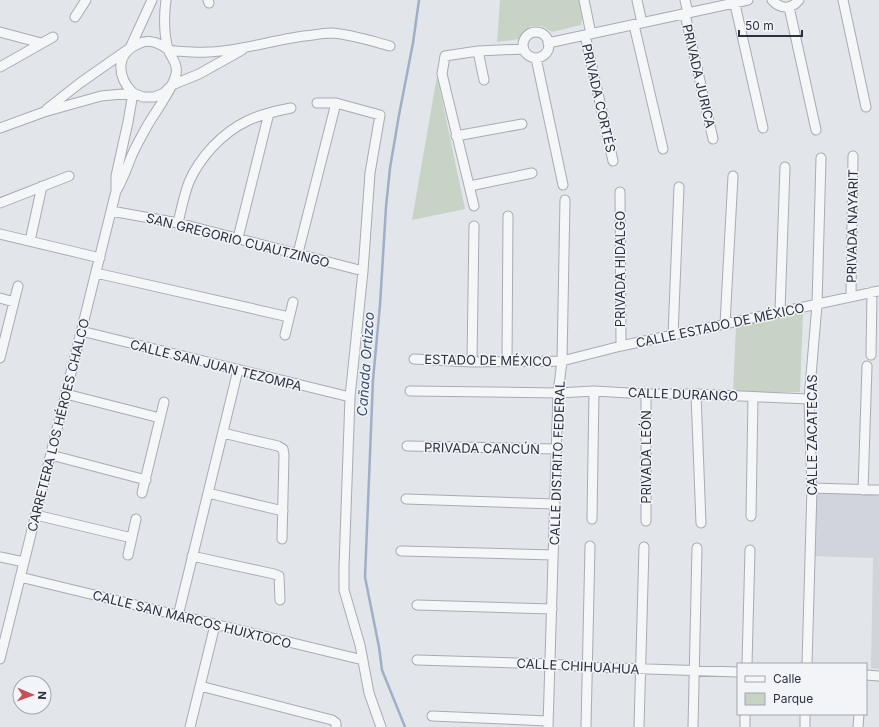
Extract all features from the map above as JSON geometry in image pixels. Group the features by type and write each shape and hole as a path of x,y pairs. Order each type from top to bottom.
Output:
{"street":[{"path":"152,0 120,66 121,76 125,86 133,93 143,97 154,98 164,93 172,85 200,74 247,47"},
{"name":"CARRETERA LOS HÉROES CHALCO","path":"116,191 123,180 132,156 146,127 172,85 176,74 175,61 169,50 165,18 166,0"},
{"name":"PRIVADA CORTÉS","path":"584,0 588,34 613,160"},
{"path":"637,0 638,24 663,149"},
{"name":"PRIVADA JURICA","path":"685,0 686,13 713,139"},
{"path":"548,43 748,0"},
{"path":"772,0 780,6 789,7 794,5 799,0"},
{"path":"844,0 866,107"},
{"path":"75,17 83,1"},
{"path":"734,2 763,128"},
{"path":"789,7 816,130"},
{"path":"0,32 41,43"},
{"path":"44,112 80,83 130,48 147,41 155,42 169,50 208,52 247,47 302,36 331,33 361,38 390,46"},
{"path":"533,33 541,34 547,39 548,43 545,54 536,58 528,56 524,49 524,40 529,34 533,33"},
{"path":"0,67 53,36"},
{"path":"474,206 442,74 444,56 478,51 524,49"},
{"path":"478,51 484,80"},
{"path":"536,58 562,185"},
{"path":"0,128 44,112 95,97 133,93"},
{"name":"CARRETERA LOS HÉROES CHALCO","path":"0,659 116,191 116,176 133,93"},
{"path":"317,103 336,103 380,115 370,173 364,271 350,398 344,590 360,645 368,693 381,727"},
{"path":"298,253 336,103"},
{"path":"178,223 190,181 204,156 217,142 232,130 246,122 269,113 291,108"},
{"path":"238,238 269,113"},
{"path":"456,136 522,124"},
{"name":"PRIVADA NAYARIT","path":"851,296 853,156"},
{"name":"CALLE ZACATECAS","path":"807,663 812,488 809,398 817,304 821,158"},
{"path":"780,312 785,167"},
{"path":"470,186 532,173"},
{"path":"0,203 69,176"},
{"path":"725,324 733,176"},
{"path":"30,241 42,186"},
{"path":"673,334 679,187"},
{"name":"PRIVADA HIDALGO","path":"620,192 621,346"},
{"name":"CALLE DISTRITO FEDERAL","path":"548,724 558,393 562,361 565,200"},
{"name":"SAN GREGORIO CUAUTZINGO","path":"111,211 178,223 364,271"},
{"path":"507,361 508,216"},
{"path":"472,362 474,226"},
{"path":"0,234 100,258"},
{"path":"96,272 289,317"},
{"path":"0,358 18,286"},
{"path":"871,355 876,291"},
{"name":"CALLE ESTADO DE MÉXICO","path":"562,361 673,334 876,291"},
{"path":"0,298 14,302"},
{"path":"285,335 293,302"},
{"name":"CALLE SAN JUAN TEZOMPA","path":"81,332 350,398"},
{"name":"ESTADO DE MÉXICO","path":"414,360 472,362 562,361"},
{"path":"864,490 867,366"},
{"path":"178,616 238,370"},
{"name":"CALLE DURANGO","path":"410,391 558,393 594,391 646,394 696,394 809,398"},
{"path":"592,519 594,391"},
{"path":"66,394 160,418"},
{"name":"PRIVADA LEÓN","path":"646,394 646,521"},
{"path":"696,394 701,523"},
{"path":"751,516 752,397"},
{"path":"142,493 164,402"},
{"path":"223,433 278,446 283,449 282,539"},
{"name":"PRIVADA CANCÚN","path":"407,446 557,449"},
{"path":"51,455 146,480"},
{"path":"812,488 879,490"},
{"path":"208,493 283,511"},
{"path":"406,499 555,504"},
{"path":"36,515 132,538"},
{"path":"128,555 136,519"},
{"path":"586,727 590,546"},
{"path":"639,727 644,547"},
{"path":"693,727 697,548"},
{"path":"747,663 750,550"},
{"path":"401,551 553,556"},
{"path":"192,556 279,576 280,600"},
{"path":"0,557 24,562"},
{"name":"CALLE SAN MARCOS HUIXTOCO","path":"20,577 363,660"},
{"path":"417,605 552,609"},
{"path":"190,727 215,625"},
{"name":"CALLE CHIHUAHUA","path":"417,660 737,672"},
{"path":"867,675 879,676"},
{"path":"200,686 332,720 336,723 336,727"},
{"path":"745,715 745,727"},
{"path":"805,715 805,727"},
{"path":"858,727 859,715"},
{"path":"432,716 548,724"}],"shaded area":[{"path":"814,492 879,493 879,669 871,668 873,558 812,556"}],"green space":[{"path":"500,0 579,0 582,18 581,25 552,32 542,26 530,26 519,39 497,42"},
{"path":"437,76 465,209 412,220"},
{"path":"803,312 800,392 733,392 736,326"}],"waterway":[{"name":"Cañada Ortizco","path":"405,727 382,670 365,577 373,380 380,305 386,207 390,168 413,43 419,0"}]}
